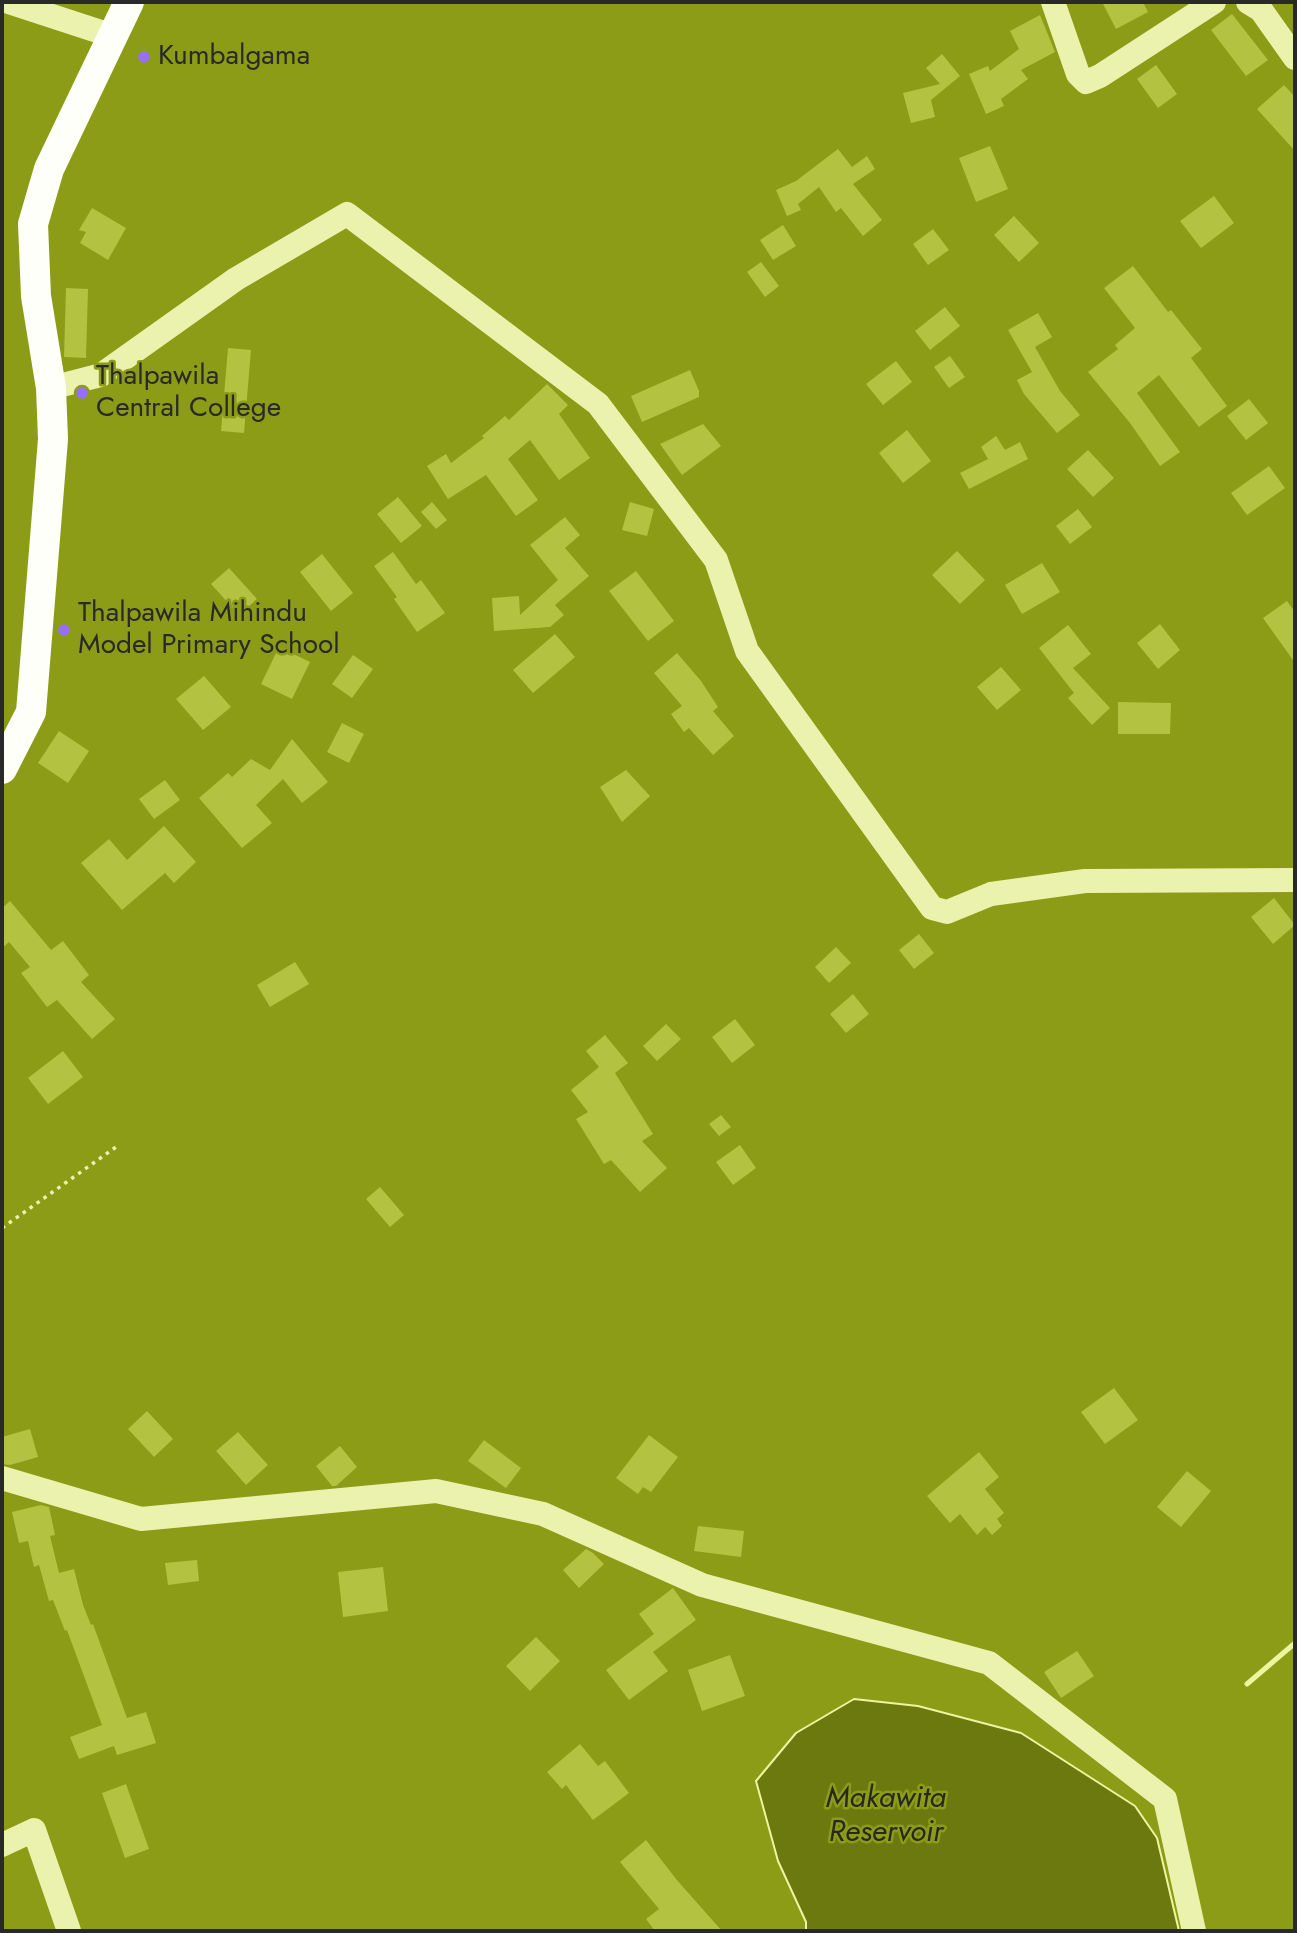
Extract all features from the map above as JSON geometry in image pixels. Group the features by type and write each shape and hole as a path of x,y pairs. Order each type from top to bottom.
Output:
{"main road":[{"path":"2,769 31,712 53,439 51,388 36,296 33,224 49,169 129,2"}],"street":[{"path":"9,2 113,36"},
{"path":"1053,2 1078,74 1086,82 1100,76 1214,2"},
{"path":"1248,2 1261,10 1295,58"},
{"path":"51,388 101,375 236,279 347,214 598,404 716,560 747,651 932,908 947,912 991,894 1085,881 1295,880"},
{"path":"2,1478 141,1519 436,1491 543,1514 702,1585 989,1662 1165,1799 1194,1931"},
{"path":"2,1845 34,1830 69,1931"}],"path":[{"path":"2,1228 116,1147"}],"water":[{"name":"Makawita Reservoir","path":"854,1699 918,1706 1021,1733 1135,1806 1157,1838 1179,1931 806,1931 806,1922 778,1861 756,1781 796,1733"}],"building":[{"path":"1102,2 1143,2 1148,12 1116,29"},
{"path":"1232,14 1268,60 1246,76 1211,30"},
{"path":"1040,15 1055,52 1021,70 1028,79 1001,99 1004,106 986,114 969,74 988,66 990,71 1019,49 1010,31"},
{"path":"942,54 960,76 931,100 935,117 911,123 903,93 940,84 926,68"},
{"path":"1156,65 1177,94 1158,108 1137,79"},
{"path":"1284,85 1295,97 1295,151 1257,109"},
{"path":"990,146 1008,189 976,202 959,158"},
{"path":"838,149 852,167 867,156 875,169 853,184 882,220 863,236 841,208 836,212 819,187 798,204 801,210 787,216 776,190 796,181"},
{"path":"1214,196 1234,223 1201,248 1180,221"},
{"path":"92,208 126,228 108,260 80,243 86,232 79,230"},
{"path":"1014,216 1039,243 1019,262 994,235"},
{"path":"783,225 796,246 773,260 760,240"},
{"path":"933,229 949,250 928,265 913,244"},
{"path":"761,262 779,286 765,297 747,272"},
{"path":"1133,266 1168,312 1171,310 1202,349 1191,358 1227,406 1199,427 1159,375 1137,393 1180,452 1160,466 1130,423 1088,372 1118,349 1115,345 1135,328 1104,288"},
{"path":"66,288 88,289 86,358 64,357"},
{"path":"945,307 960,326 930,350 915,331"},
{"path":"1038,313 1052,337 1035,347 1060,391 1080,415 1057,433 1024,394 1017,380 1032,372 1008,330"},
{"path":"228,348 251,350 244,433 221,431"},
{"path":"950,356 965,377 949,388 934,367"},
{"path":"896,361 912,382 883,405 866,384"},
{"path":"690,370 699,397 642,422 631,396"},
{"path":"547,384 568,405 559,414 590,458 559,480 530,440 508,459 538,500 516,516 486,475 448,499 427,466 446,454 451,463 484,438 482,436 505,416 509,420"},
{"path":"1249,399 1268,423 1246,440 1227,416"},
{"path":"703,424 721,446 682,475 660,444"},
{"path":"907,430 931,461 903,483 879,453"},
{"path":"996,436 1005,450 1020,442 1028,459 969,489 960,473 988,459 981,447"},
{"path":"1088,450 1114,478 1093,497 1067,469"},
{"path":"1269,466 1285,488 1247,515 1231,493"},
{"path":"398,497 422,526 401,543 377,514"},
{"path":"432,502 447,520 436,529 421,512"},
{"path":"630,502 654,509 647,536 622,530"},
{"path":"1078,509 1092,527 1070,544 1056,526"},
{"path":"565,517 580,535 565,548 589,576 555,605 564,615 550,627 494,631 492,598 519,596 520,615 558,580 530,545"},
{"path":"957,551 985,580 960,604 932,575"},
{"path":"393,552 416,584 421,580 445,613 417,632 394,599 397,597 374,566"},
{"path":"322,554 353,593 331,611 300,572"},
{"path":"1042,563 1060,592 1022,614 1005,585"},
{"path":"229,568 257,599 239,615 211,584"},
{"path":"636,571 674,621 648,641 609,591"},
{"path":"1287,601 1295,612 1295,663 1263,618"},
{"path":"1160,624 1180,650 1158,669 1137,643"},
{"path":"1068,625 1091,654 1073,668 1110,708 1092,725 1068,698 1074,693 1039,648"},
{"path":"555,634 575,657 533,693 513,670"},
{"path":"279,647 310,662 292,699 261,684"},
{"path":"677,653 701,681 718,707 713,711 734,736 713,755 689,728 684,732 671,714 682,706 654,673"},
{"path":"353,655 373,669 352,698 332,684"},
{"path":"1001,667 1021,690 997,710 977,687"},
{"path":"204,676 231,707 203,730 176,699"},
{"path":"1118,702 1171,703 1170,734 1118,734"},
{"path":"342,723 364,734 349,763 327,752"},
{"path":"59,731 89,751 68,783 38,763"},
{"path":"292,739 328,782 302,803 283,779 256,805 272,823 242,848 199,798 228,773 232,777 251,759 270,770"},
{"path":"626,770 650,796 622,822 600,787"},
{"path":"165,780 180,800 154,819 139,799"},
{"path":"164,826 196,862 174,883 165,873 122,910 81,863 109,839 127,860"},
{"path":"1274,898 1295,925 1273,944 1251,917"},
{"path":"10,901 51,950 63,941 89,975 81,982 115,1019 92,1039 57,1000 47,1007 21,973 30,967 9,942 2,948 2,908"},
{"path":"919,934 934,953 914,969 899,950"},
{"path":"836,947 851,963 829,983 815,967"},
{"path":"295,962 309,984 270,1007 257,985"},
{"path":"853,994 869,1014 846,1033 830,1014"},
{"path":"735,1019 755,1045 732,1063 712,1037"},
{"path":"666,1024 681,1039 657,1061 643,1046"},
{"path":"605,1035 628,1063 615,1073 653,1134 642,1141 667,1168 640,1192 611,1160 604,1164 576,1119 588,1112 571,1090 599,1067 586,1051"},
{"path":"63,1051 83,1077 48,1104 28,1078"},
{"path":"721,1115 731,1127 719,1136 709,1124"},
{"path":"740,1145 756,1168 733,1185 716,1162"},
{"path":"380,1187 404,1215 390,1227 366,1199"},
{"path":"1114,1388 1138,1420 1105,1444 1081,1412"},
{"path":"147,1411 173,1439 154,1457 128,1429"},
{"path":"30,1429 38,1457 10,1465 2,1464 2,1437"},
{"path":"238,1432 268,1465 246,1485 216,1451"},
{"path":"649,1435 678,1457 651,1492 643,1487 638,1494 616,1478"},
{"path":"484,1440 521,1468 506,1488 468,1461"},
{"path":"340,1446 357,1467 336,1486 332,1486 316,1466"},
{"path":"979,1452 999,1477 985,1489 1004,1513 997,1519 1002,1526 992,1535 985,1527 977,1535 960,1514 950,1523 927,1496"},
{"path":"1187,1471 1211,1491 1181,1527 1157,1507"},
{"path":"41,1505 49,1507 55,1535 50,1536 59,1573 74,1569 83,1605 91,1625 93,1624 127,1718 146,1712 156,1743 117,1755 114,1746 79,1759 70,1737 102,1725 67,1630 65,1631 53,1600 49,1601 39,1565 34,1567 28,1541 19,1543 12,1512"},
{"path":"698,1526 744,1531 741,1557 694,1551"},
{"path":"586,1549 604,1564 579,1588 563,1570"},
{"path":"197,1560 199,1581 168,1585 165,1563"},
{"path":"383,1567 388,1611 343,1617 338,1572"},
{"path":"673,1588 696,1620 653,1652 668,1671 629,1700 606,1670 654,1634 639,1614"},
{"path":"536,1637 560,1661 530,1691 506,1666"},
{"path":"1077,1651 1094,1676 1061,1698 1044,1672"},
{"path":"730,1655 745,1696 702,1711 688,1670"},
{"path":"580,1744 598,1766 605,1761 629,1793 593,1820 566,1785 562,1789 547,1772"},
{"path":"126,1784 149,1849 125,1858 102,1793"},
{"path":"646,1840 722,1931 655,1931 646,1919 659,1909 620,1862"}],"waterway":[{"path":"1247,1684 1295,1643"}],"place":[{"name":"Kumbalgama","path":"144,57"},
{"name":"Thalpawila Central College","path":"82,393"},
{"name":"Thalpawila Mihindu Model Primary School","path":"64,630"}]}
